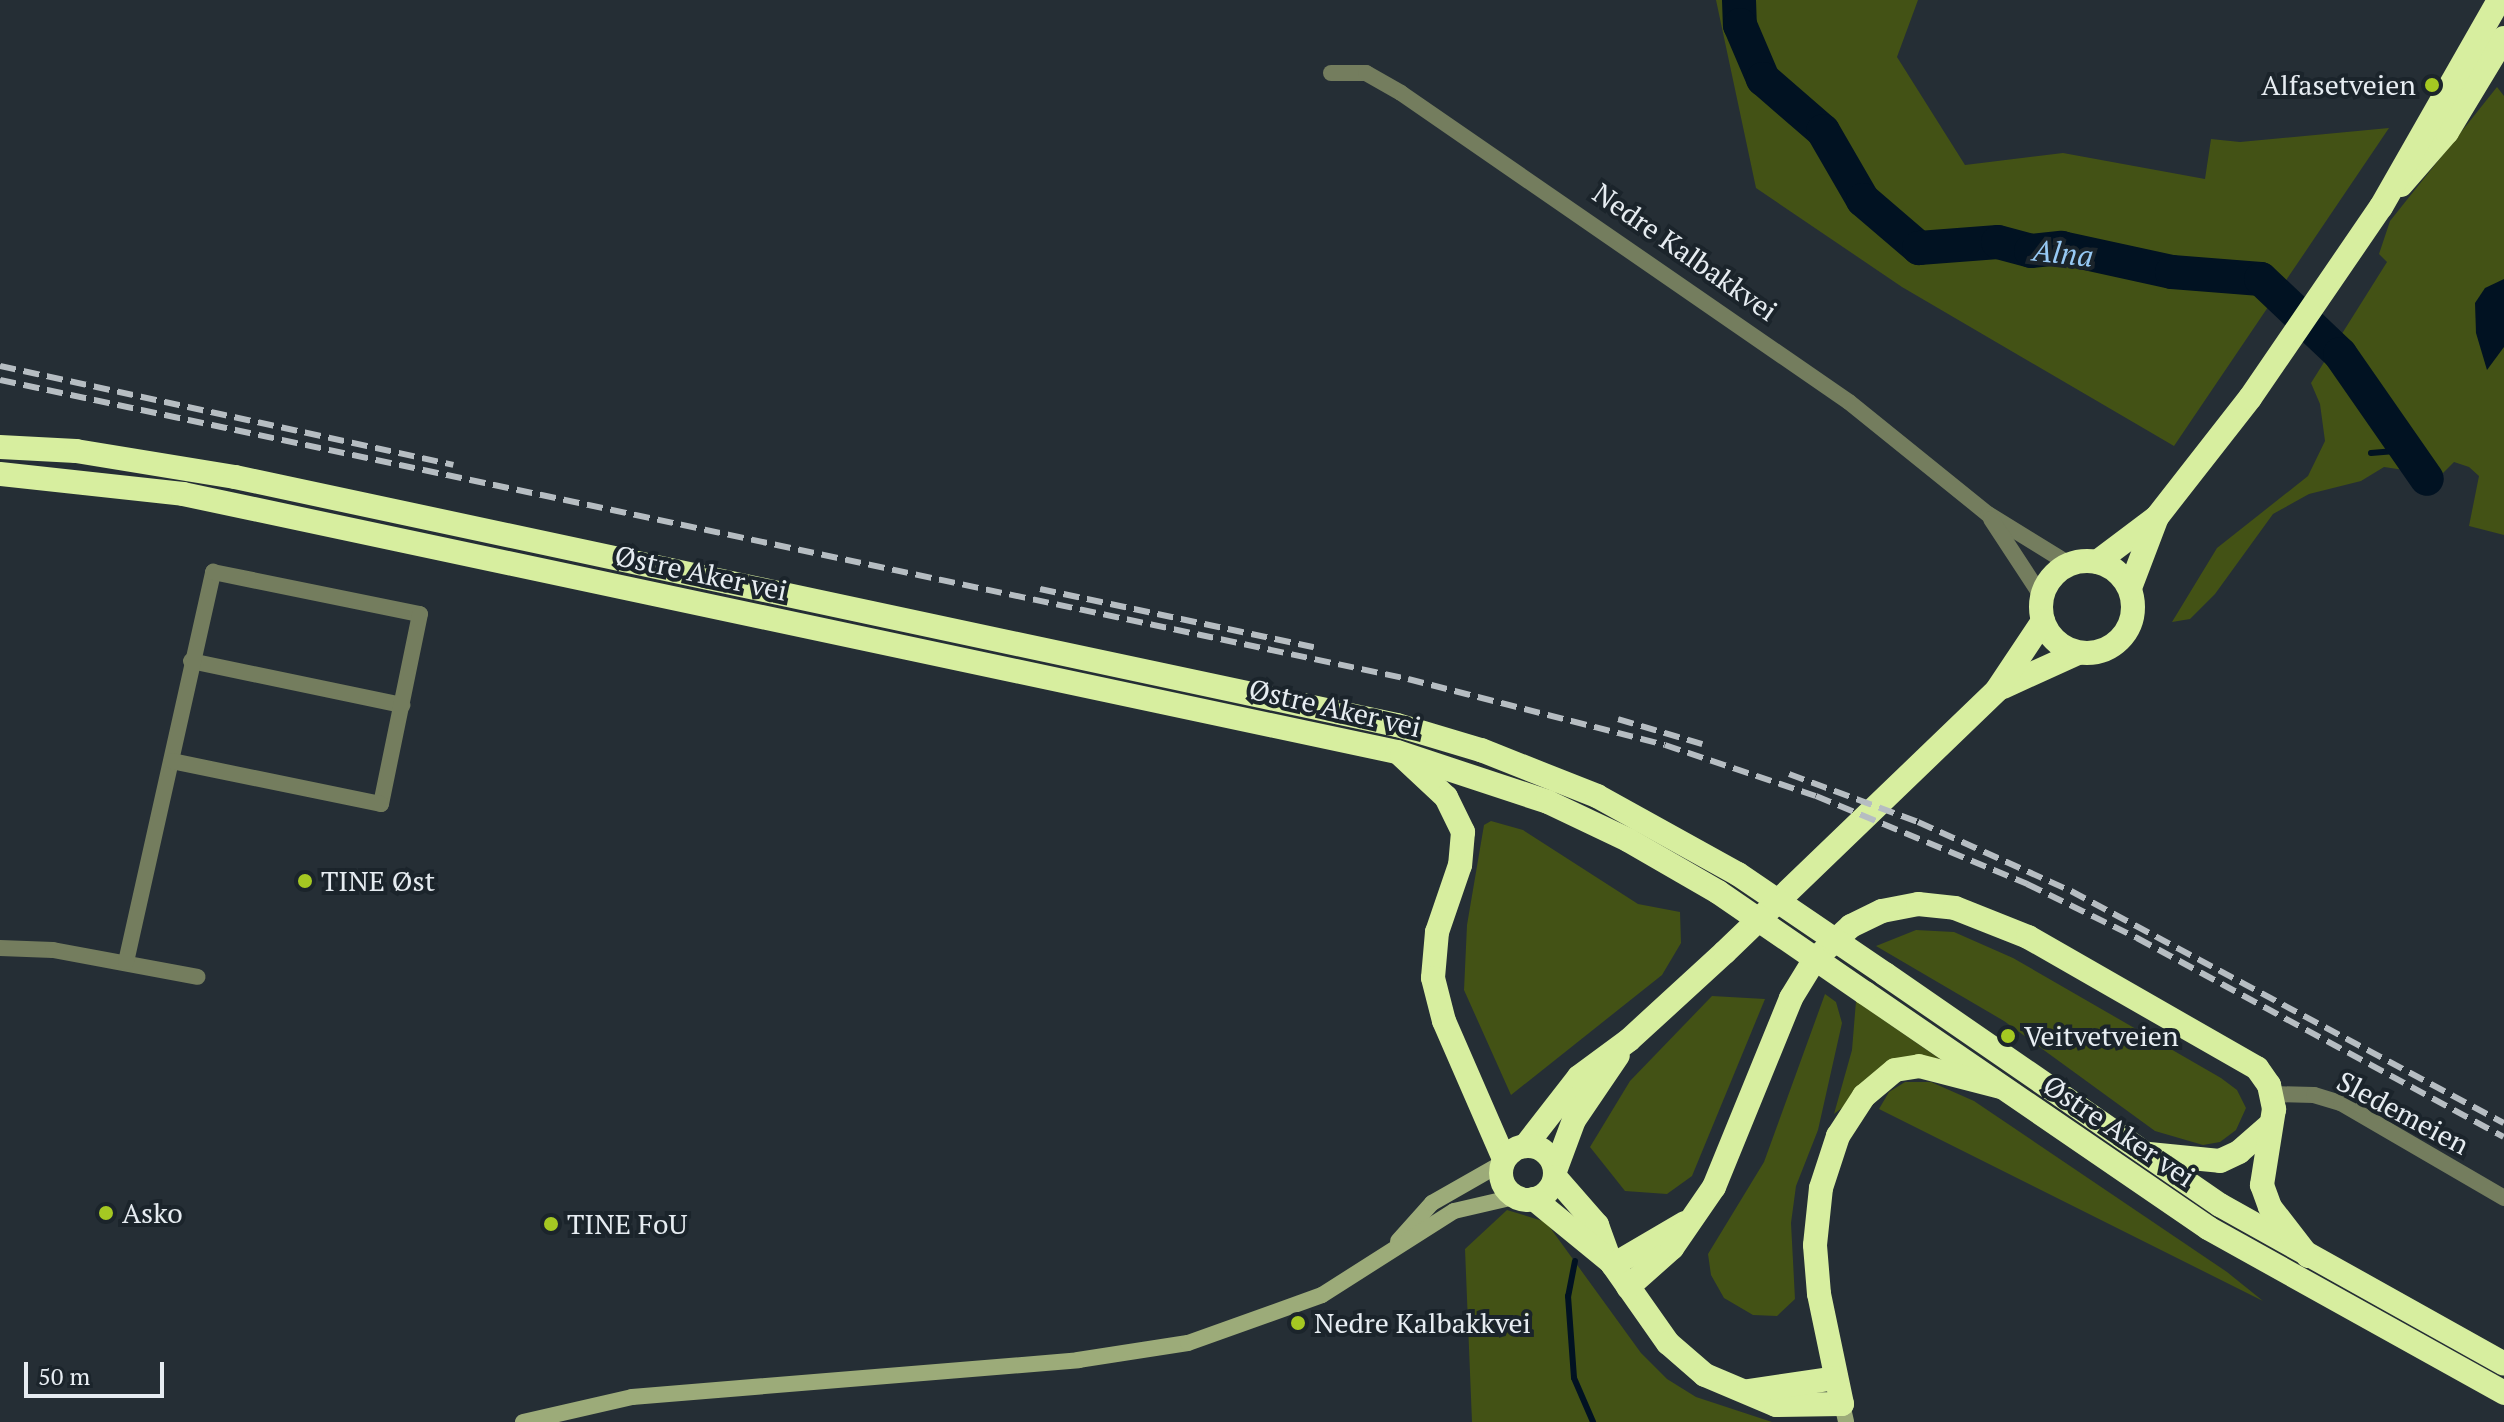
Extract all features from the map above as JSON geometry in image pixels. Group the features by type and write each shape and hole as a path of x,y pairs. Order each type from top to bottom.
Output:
{"highway":[{"path":"2097,562 2157,517 2250,398 2381,207 2499,0"},
{"path":"2381,207 2431,154 2504,38"},
{"name":"Østre Aker vei","path":"0,447 76,451 235,477 1397,725 1494,754 1597,796 1738,874 2140,1153 2308,1256 2504,1364"},
{"name":"Østre Aker vei","path":"0,474 183,494 1397,752 1548,802 1628,840 1718,892 2249,1253 2504,1393"},
{"path":"2130,588 2157,517"},
{"path":"1503,1161 1526,1145 1579,1077 1629,1040 1997,690 2042,609 2051,577 2069,564 2097,562 2117,571 2130,588 2134,610 2120,641 2101,652 2078,653 1997,690"},
{"path":"2042,609 2056,642 2078,653"},
{"path":"1397,752 1446,797 1463,832 1460,865 1437,932 1433,978 1444,1021 1503,1161 1502,1182 1612,1264"},
{"path":"1628,1287 1672,1248 1685,1223 1723,1169 1783,1015 1807,970 1851,926 1901,906 1955,908 2028,937 2248,1060 2272,1094 2262,1185 2270,1207 2308,1256"},
{"path":"1524,1198 1548,1191 1591,1089 1629,1040"},
{"path":"1526,1145 1546,1152 1555,1174 1597,1225 1612,1264 1676,1353 1715,1381 1794,1408 1844,1413 1815,1245 1819,1196 1838,1136 1864,1096 1895,1070 1919,1066 2001,1087"},
{"path":"2140,1153 2220,1161 2239,1152 2270,1125"},
{"path":"1612,1264 1685,1223"},
{"path":"1743,1391 1836,1378"}],"main road":[{"path":"1395,1246 1432,1203 1503,1161"},
{"path":"523,1422 632,1397 1078,1360 1188,1343 1322,1295 1395,1246 1466,1206 1524,1198"}],"street":[{"name":"Nedre Kalbakkvei","path":"1331,73 1366,73 1435,116 1849,402 1988,514 2069,564"},
{"name":"Nedre Kalbakkvei","path":"1988,514 2042,609"},
{"path":"126,962 213,572 420,614 381,804 172,761"},
{"path":"191,661 402,705"},
{"path":"0,948 53,950 198,977"},
{"name":"Sledemeien","path":"2272,1094 2314,1095 2341,1103 2504,1198"}],"green space":[{"path":"1716,0 1918,0 1897,57 1965,165 2063,153 2205,179 2211,139 2240,142 2389,128 2174,446 1902,287 1756,188"},
{"path":"2497,87 2504,96 2504,535 2469,526 2479,476 2469,467 2454,462 2438,478 2424,461 2404,470 2384,467 2361,481 2309,494 2273,514 2215,594 2190,619 2172,622 2217,548 2308,476 2325,441 2320,404 2311,383 2387,262 2379,254 2390,221"},
{"path":"1491,821 1523,830 1638,904 1680,912 1681,943 1662,975 1511,1095 1464,990 1467,925 1484,825"},
{"path":"1916,930 1954,932 2013,958 2221,1078 2237,1090 2246,1108 2236,1130 2220,1142 2203,1145 2155,1131 2004,1021 1876,946"},
{"path":"1825,994 1836,1002 1842,1023 1818,1130 1796,1186 1791,1223 1795,1299 1777,1316 1753,1315 1724,1298 1711,1275 1708,1254 1764,1162"},
{"path":"1712,996 1765,999 1692,1176 1667,1194 1625,1191 1590,1147 1630,1081"},
{"path":"1856,1001 1947,1064 1908,1058 1834,1114 1852,1050"},
{"path":"1905,1082 1931,1082 1974,1101 2227,1272 2263,1301 1879,1109 1889,1092"},
{"path":"1507,1210 1546,1222 1641,1353 1667,1379 1696,1397 1772,1422 1472,1422 1465,1249"}],"water":[{"path":"2504,279 2504,347 2487,370 2476,333 2475,303 2485,288"}],"waterway":[{"name":"Alna","path":"1739,0 1740,25 1763,79 1823,131 1863,200 1919,248 1998,242 2031,251 2062,248 2172,272 2261,279 2340,354 2427,479"},
{"path":"2371,453 2395,451 2412,456"},
{"path":"1575,1261 1568,1296 1574,1378 1593,1422"}],"railway":[{"path":"0,366 453,465"},
{"path":"0,380 1408,679 1665,745 1816,796 2027,884 2137,938 2504,1137"},
{"path":"1040,589 1314,647"},
{"path":"1618,719 1702,744"},
{"path":"1789,774 1918,822 2071,891 2504,1123"}],"place":[{"name":"Alfasetveien","path":"2432,85"},
{"name":"TINE Øst","path":"305,881"},
{"name":"Veitvetveien","path":"2008,1036"},
{"name":"Asko","path":"106,1213"},
{"name":"TINE FoU","path":"551,1224"},
{"name":"Nedre Kalbakkvei","path":"1298,1323"}]}
